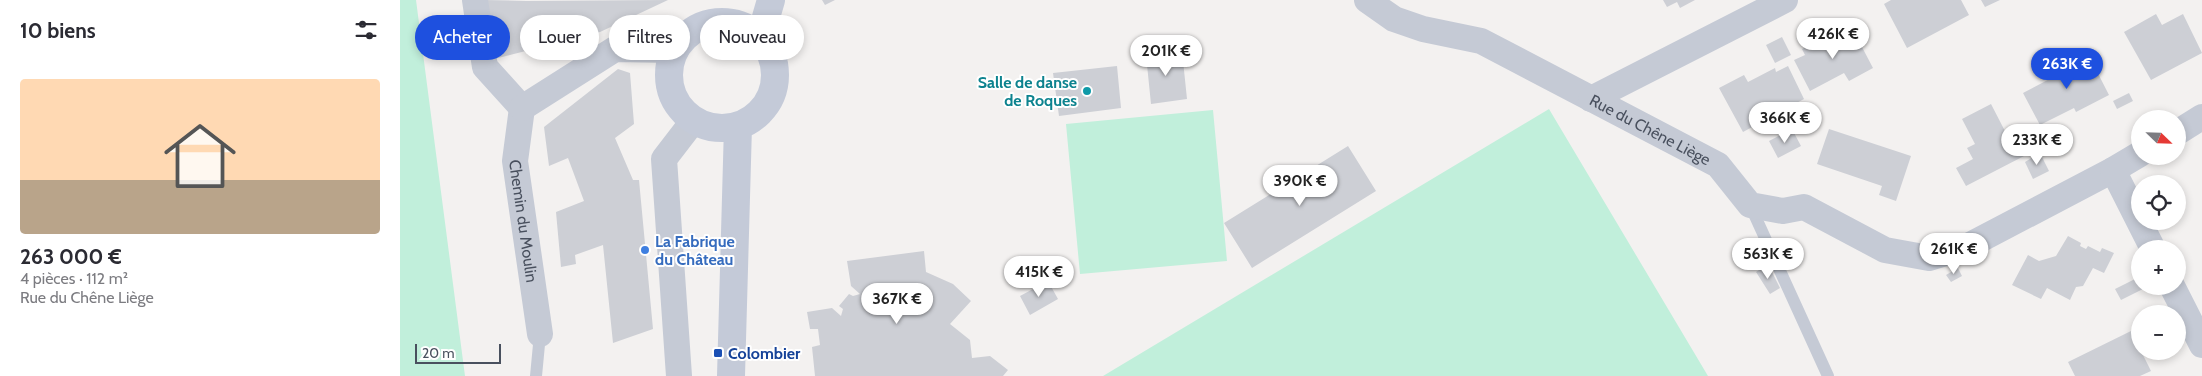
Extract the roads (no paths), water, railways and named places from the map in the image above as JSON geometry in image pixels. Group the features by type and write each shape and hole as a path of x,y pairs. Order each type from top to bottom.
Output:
{"street":[{"path":"475,0 485,67 522,108 609,53"},
{"path":"767,15 771,0"},
{"name":"Rue du Chêne Liège","path":"1367,0 1394,19 1423,29 1481,41 1718,165 1750,205"},
{"path":"1591,99 1785,0"},
{"path":"690,34 720,11"},
{"path":"672,60 668,72 671,90 679,108 694,120 720,129 738,126 755,117 770,98 774,80 773,60"},
{"name":"Chemin du Moulin","path":"522,108 515,161 540,334"},
{"path":"2186,127 2202,118"},
{"path":"679,376 664,159 694,120"},
{"path":"731,376 738,126"},
{"path":"1750,205 1783,211 1804,207 1885,250 1929,258 1968,246 2131,159"},
{"path":"2113,170 2148,240"},
{"path":"2177,295 2202,345"}],"lane":[{"path":"1750,205 1828,376"},
{"path":"536,376 540,334"}],"place":[{"name":"Salle de danse de Roques","path":"1087,91"},
{"name":"La Fabrique du Château","path":"645,250"},
{"name":"Colombier","path":"718,353"}]}
